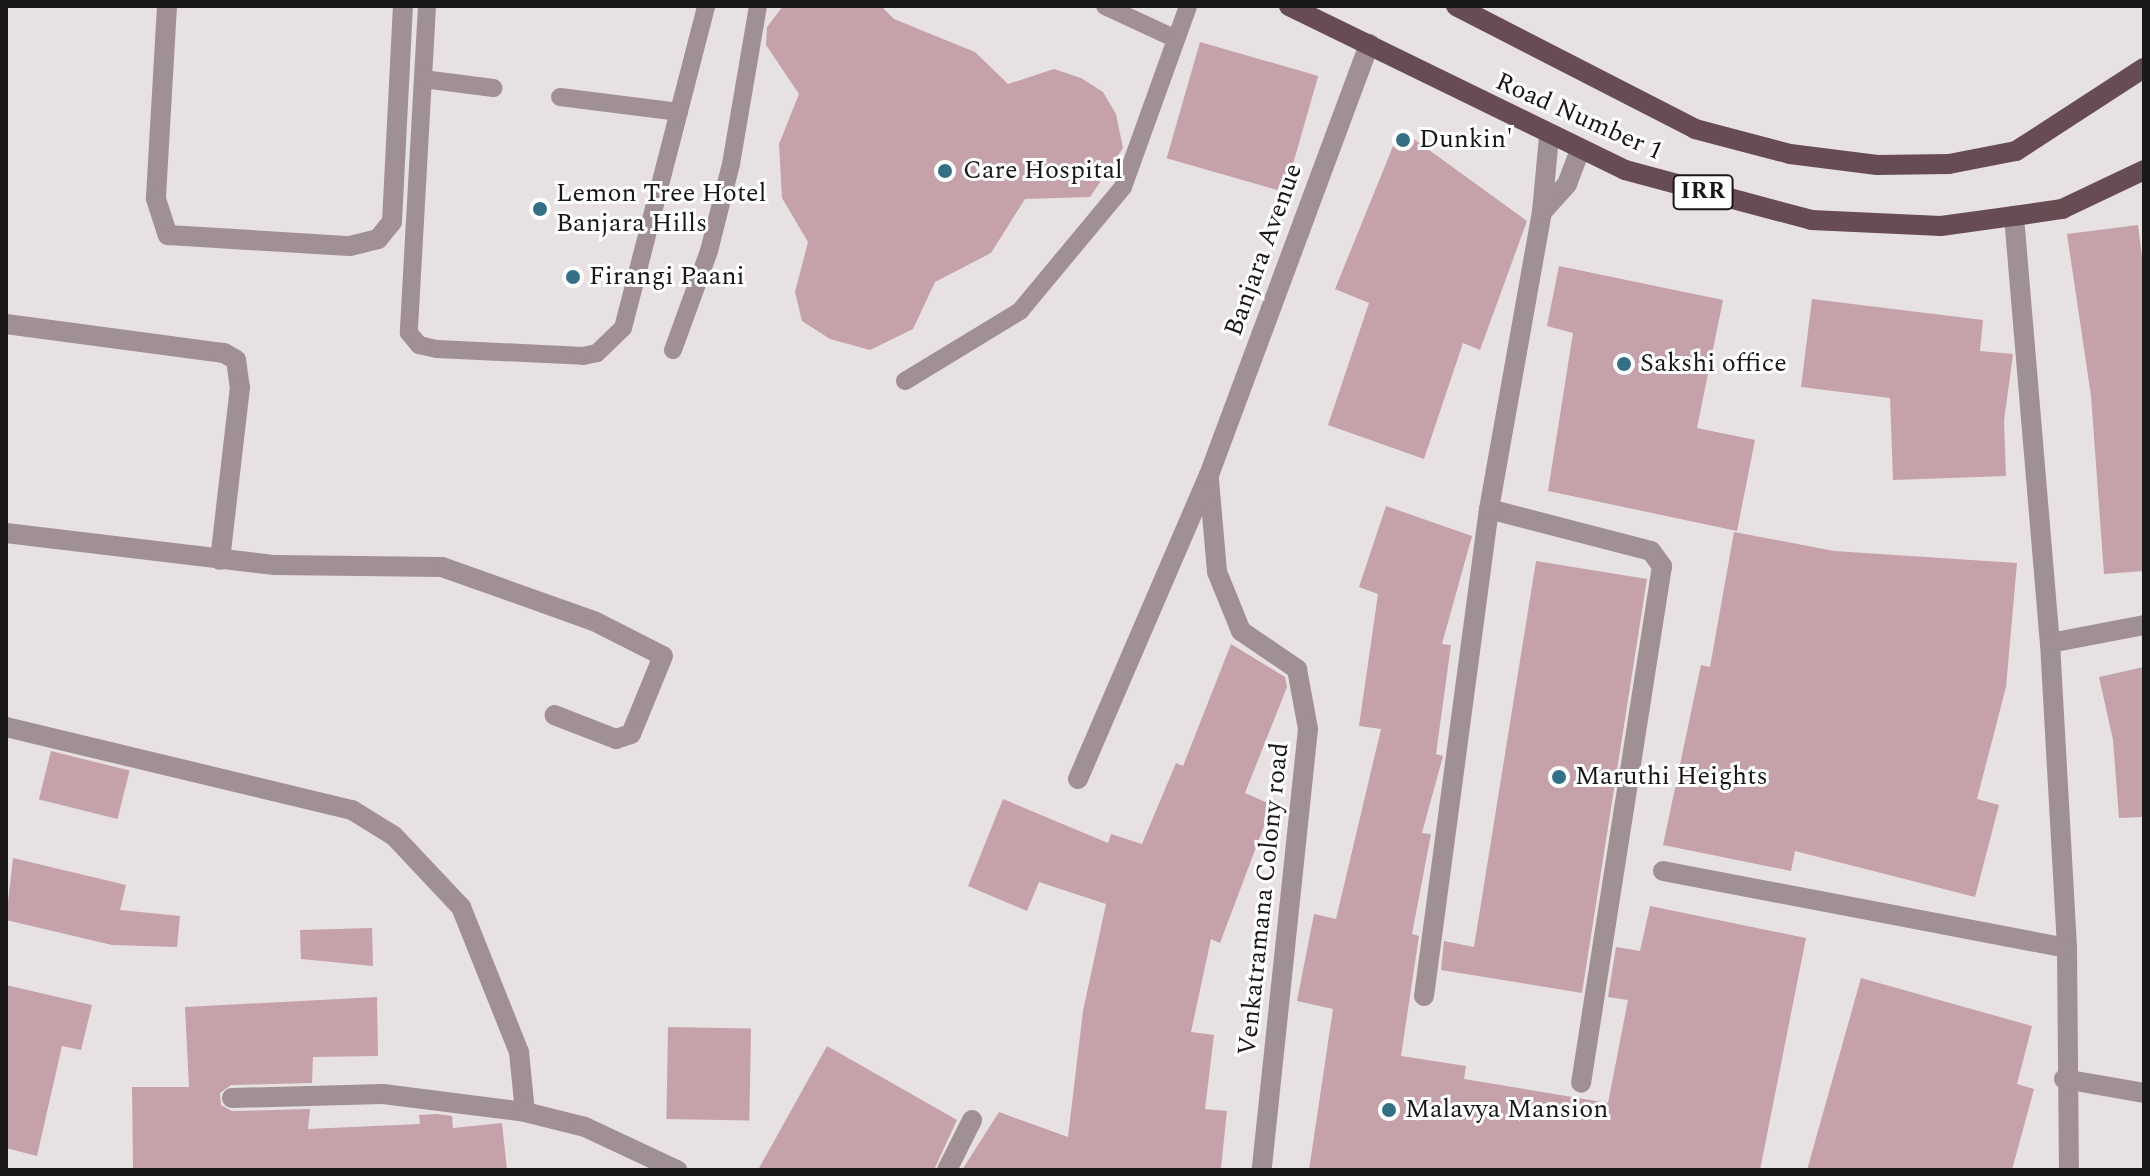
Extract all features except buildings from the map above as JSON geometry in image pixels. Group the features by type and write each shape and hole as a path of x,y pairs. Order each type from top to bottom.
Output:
{"main road":[{"name":"Road Number 1","path":"1289,6 1580,150 1659,181 1811,220 1941,226 2062,209 2144,170"},
{"name":"Road Number 1","path":"1456,6 1695,129 1790,154 1877,165 1949,164 2016,151 2144,68"}],"street":[{"path":"167,6 156,199 168,235 350,246 378,239 392,222 403,6"},
{"name":"Banjara Avenue","path":"1078,779 1209,475 1369,44"},
{"path":"1424,996 1489,509 1542,212 1549,137"},
{"path":"1542,212 1567,184 1580,150"},
{"path":"2014,216 2050,643 2067,948 2064,1079 2069,1170"},
{"path":"6,324 224,353 236,360 240,387 220,560"},
{"name":"Venkatramana Colony road","path":"1209,475 1217,572 1241,631 1297,669 1308,729 1262,1170"},
{"path":"1489,509 1651,551 1662,566 1581,1083"},
{"path":"6,533 220,560 442,567 594,621 663,656 631,734 616,739 554,715"},
{"path":"2050,643 2144,625"},
{"path":"6,727 352,810 394,836 461,907 519,1052 525,1112"},
{"path":"1663,871 2067,948"},
{"path":"2064,1079 2144,1093"},
{"path":"232,1098 383,1094 525,1112 585,1127 677,1170"},
{"path":"947,1170 972,1120"}],"lane":[{"path":"427,6 409,333 419,345 437,349 583,356 606,346 623,328 706,6"},
{"path":"673,350 731,164 758,6"},
{"path":"1105,6 1176,39"},
{"path":"905,381 1020,311 1123,187 1188,6"},
{"path":"423,79 493,88"},
{"path":"560,97 679,112"}],"place":[{"name":"Dunkin'","path":"1403,140"},
{"name":"Care Hospital","path":"945,171"},
{"name":"Lemon Tree Hotel Banjara Hills","path":"540,209"},
{"name":"Firangi Paani","path":"573,277"},
{"name":"Sakshi office","path":"1624,364"},
{"name":"Maruthi Heights","path":"1559,777"},
{"name":"Malavya Mansion","path":"1389,1110"}]}
